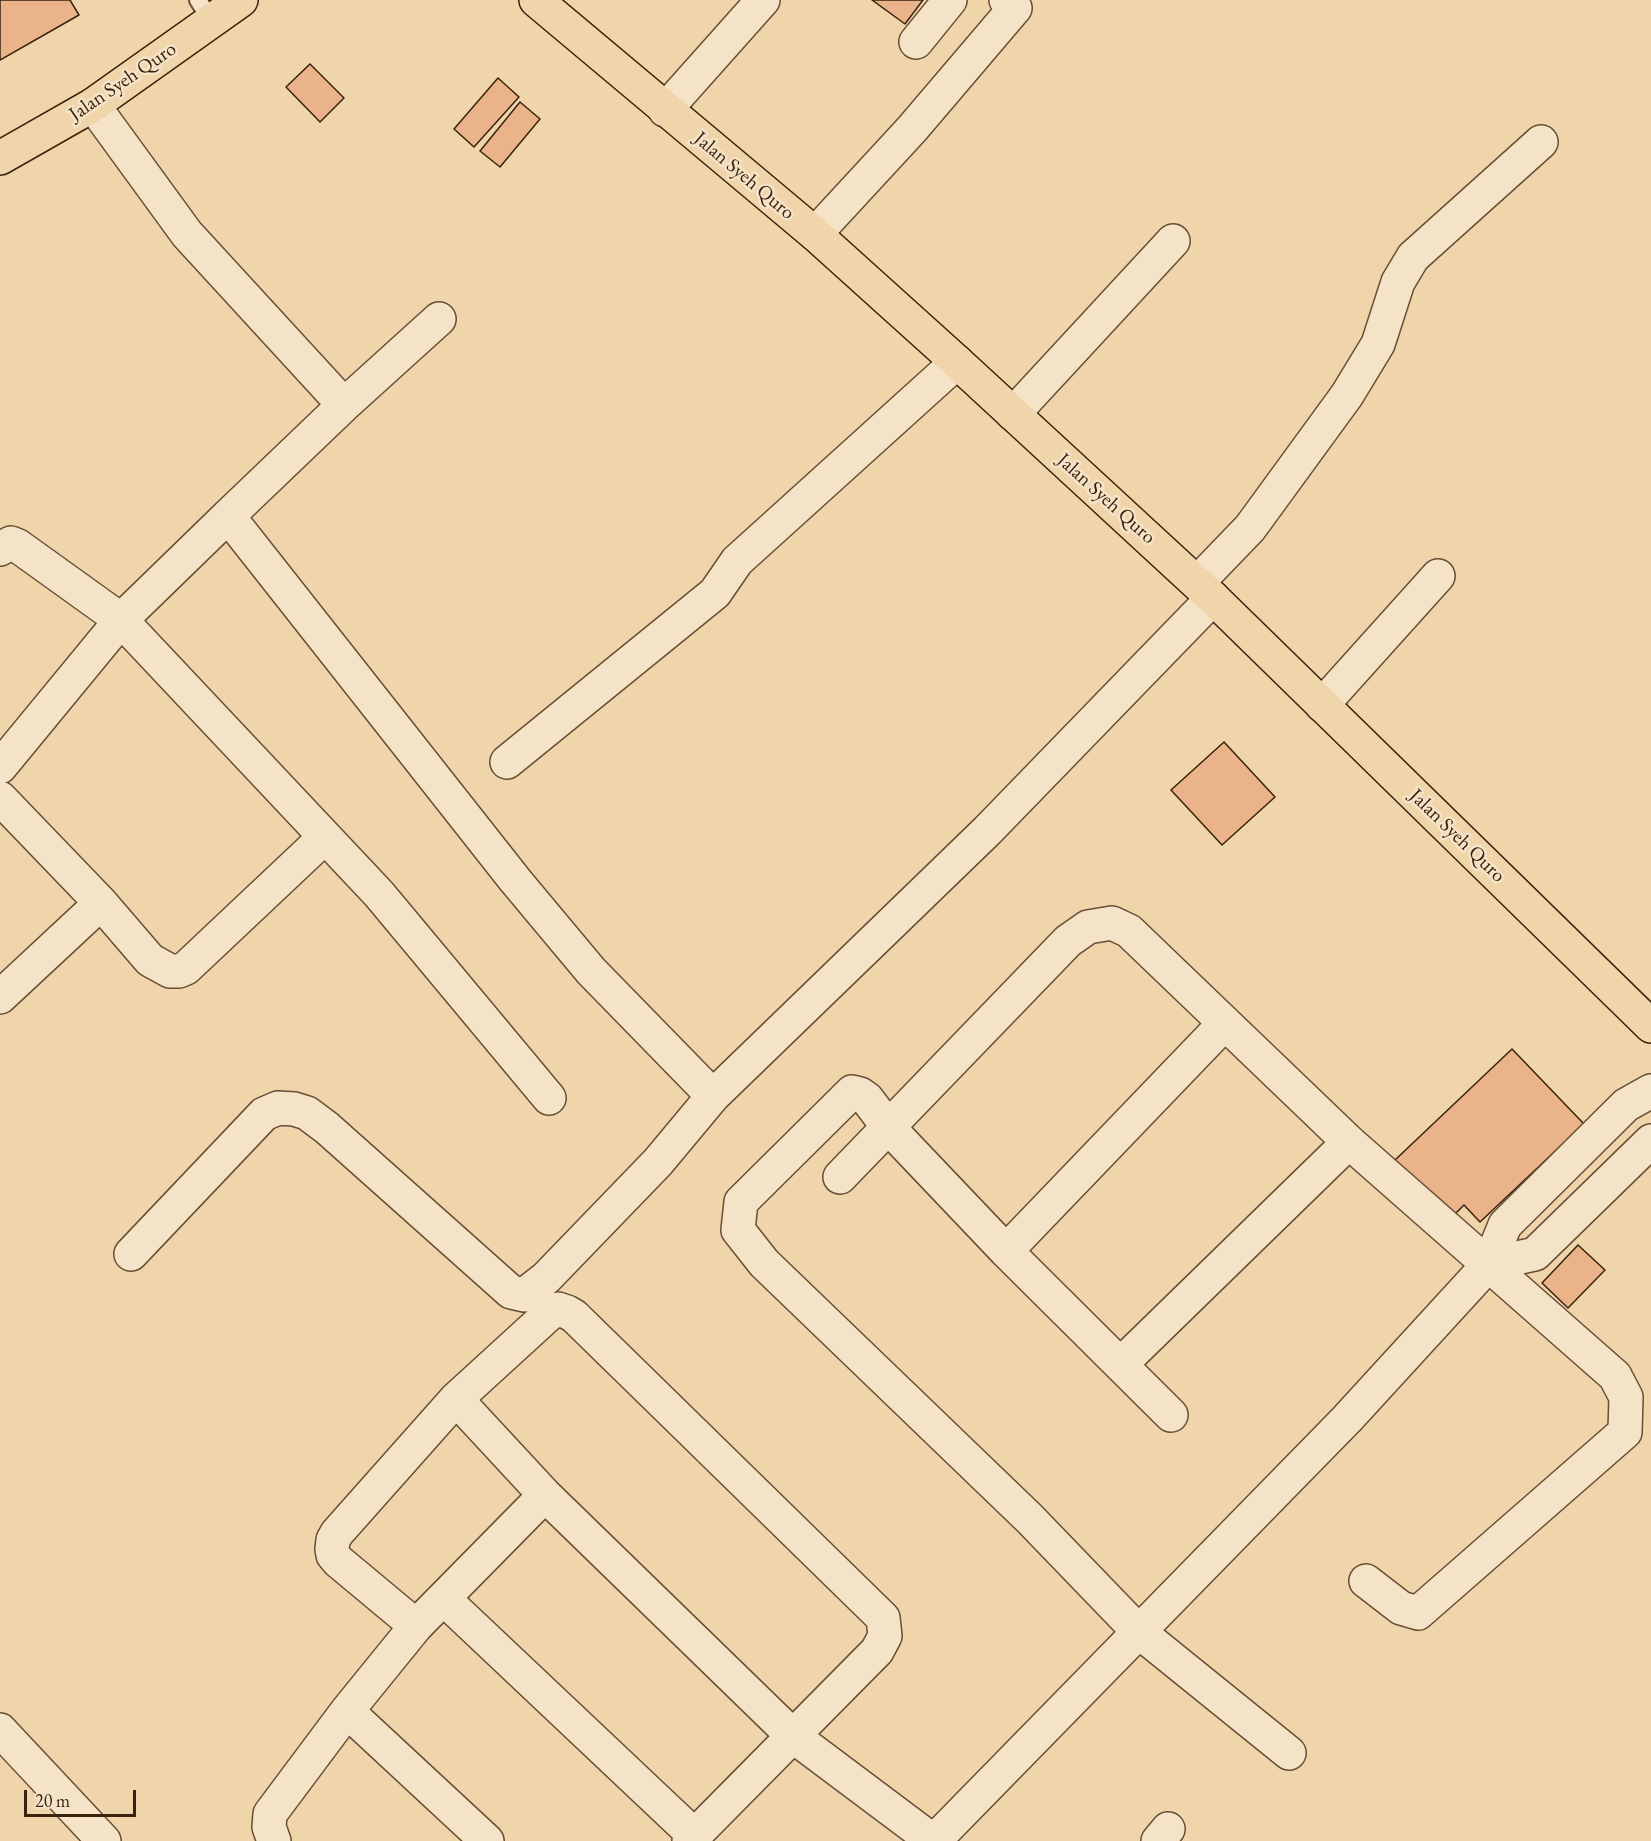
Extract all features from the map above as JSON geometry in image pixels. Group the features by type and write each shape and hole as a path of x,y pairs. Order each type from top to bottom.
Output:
{"main road":[{"name":"Jalan Syeh Quro","path":"0,158 93,105 205,11 241,0"},
{"name":"Jalan Syeh Quro","path":"536,0 815,234 1014,414 1205,591 1651,1026"}],"street":[{"path":"665,110 763,0"},
{"path":"916,42 950,0"},
{"path":"815,234 912,129 1015,8 1006,0"},
{"path":"93,105 187,234 344,405"},
{"path":"131,1254 264,1114 278,1108 294,1109 307,1113 327,1128 511,1292 525,1295 546,1278 658,1162 712,1096 987,831 1205,591 1347,395 1378,344 1398,282 1413,257 1541,142"},
{"path":"1014,414 1173,241"},
{"path":"0,767 121,620 344,405 439,320"},
{"path":"507,762 715,593 738,561 957,362"},
{"path":"228,516 508,871 591,971 712,1096"},
{"path":"0,549 11,543 18,546 121,620 379,894 549,1098"},
{"path":"1322,705 1438,576"},
{"path":"0,798 101,903 150,960 163,969 179,971 186,968 325,837"},
{"path":"0,997 101,903"},
{"path":"840,1177 1068,940 1088,927 1112,923 1129,931 1349,1142 1615,1376 1626,1397 1625,1432 1418,1613 1401,1608 1366,1581"},
{"path":"1006,1251 1225,1023"},
{"path":"456,1399 545,1494 793,1736 933,1841 1347,1419 1489,1264 1505,1225 1626,1105 1651,1091"},
{"path":"1171,1415 1006,1251 889,1128 867,1099 852,1092 741,1202 738,1230 764,1263 1030,1519 1138,1631 1289,1753"},
{"path":"1489,1264 1534,1254 1651,1141"},
{"path":"1121,1364 1349,1142"},
{"path":"416,1626 338,1561 332,1549 333,1540 456,1399 549,1314 558,1309 574,1316 883,1618 885,1636 877,1651 692,1838 444,1599"},
{"path":"274,1841 269,1827 270,1814 347,1712 416,1626 545,1494"},
{"path":"347,1712 487,1841"},
{"path":"0,1731 104,1841"}],"building":[{"path":"0,0 70,0 79,15 0,60"},
{"path":"872,0 923,0 905,24"},
{"path":"310,64 344,98 320,122 286,87"},
{"path":"498,78 519,97 474,147 454,129"},
{"path":"520,102 540,119 500,167 480,151"},
{"path":"1224,742 1275,797 1222,845 1171,790"},
{"path":"1512,1049 1584,1124 1480,1222 1464,1205 1451,1218 1395,1160"},
{"path":"1578,1245 1605,1270 1568,1308 1542,1283"}]}
